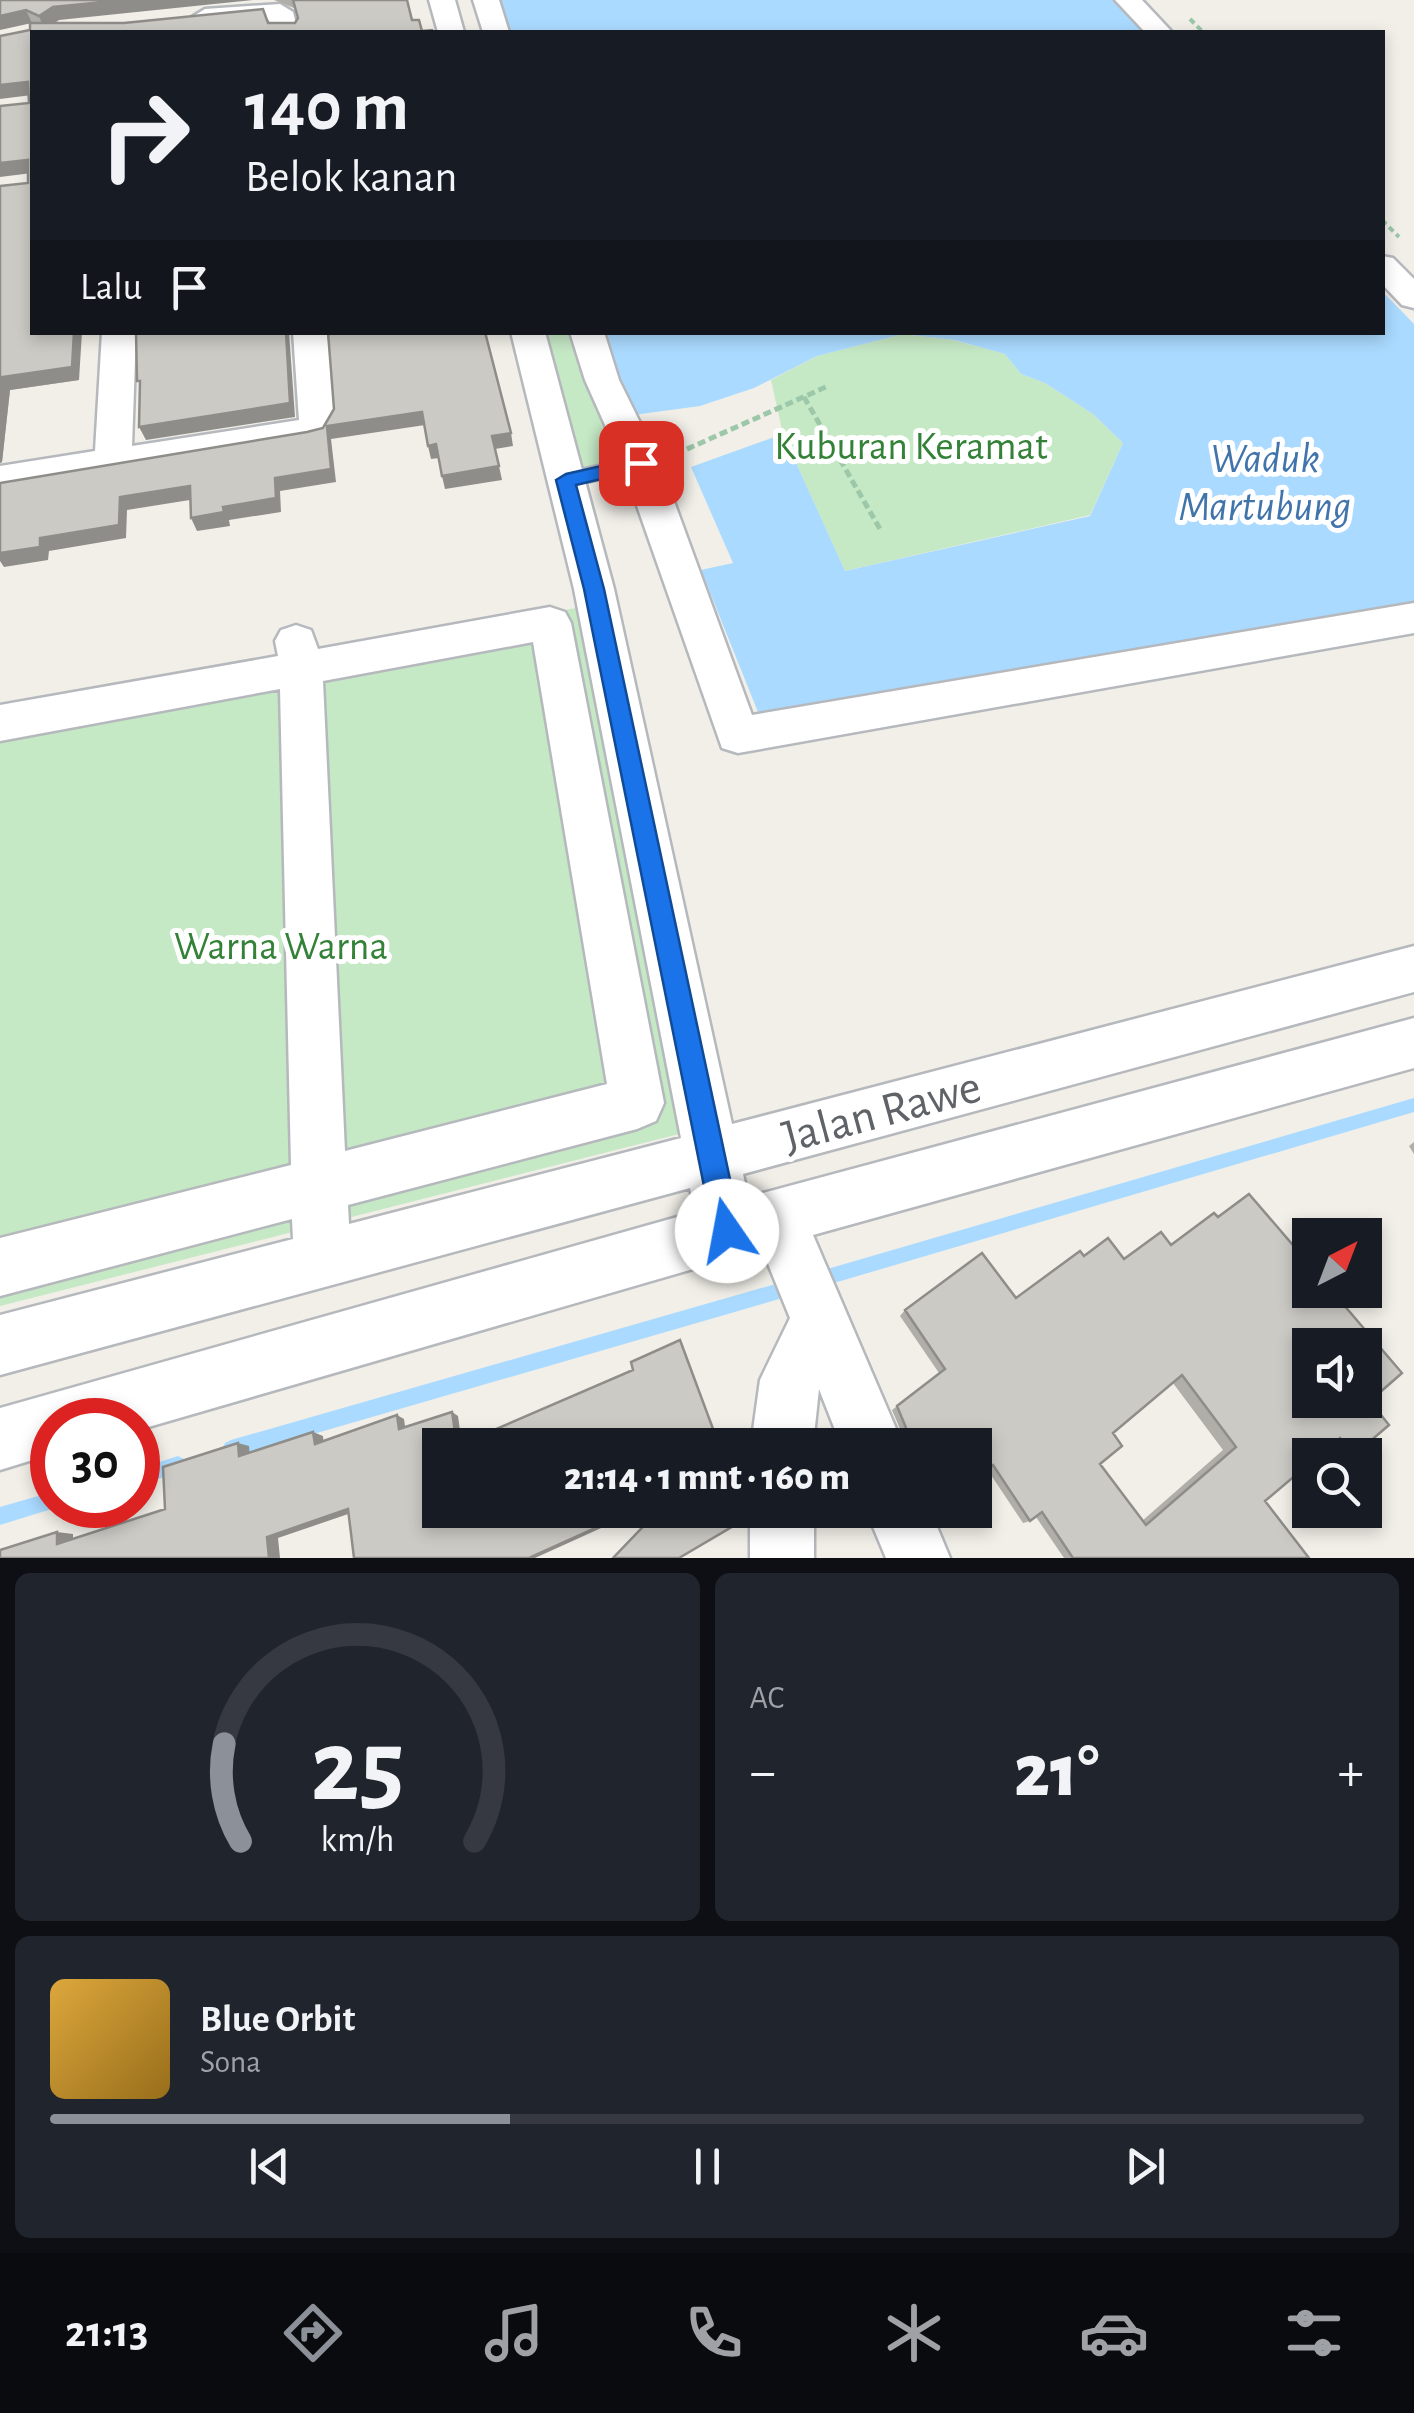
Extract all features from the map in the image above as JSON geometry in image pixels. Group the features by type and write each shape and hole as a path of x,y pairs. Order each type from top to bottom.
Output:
{"street":[{"path":"442,0 450,30"},
{"path":"486,0 495,30"},
{"path":"1128,0 1157,30"},
{"path":"174,20 270,10 284,16 285,30"},
{"path":"1385,268 1414,298"},
{"path":"114,461 120,335"},
{"path":"0,479 311,430 317,421 310,335"},
{"path":"529,335 594,589 712,1155 820,1317 865,1428"},
{"path":"588,335 602,380 641,463 738,735 1414,618"},
{"path":"2,717 594,589"},
{"path":"0,1267 637,1103 550,623 299,655"},
{"path":"299,655 322,1260"},
{"name":"Jalan Rawe","path":"0,1345 1414,969"},
{"name":"Jalan Rawe","path":"146,1398 764,1230 963,1166 1414,1043"},
{"path":"935,1096 963,1166"},
{"path":"782,1428 799,1354 820,1317"},
{"path":"0,1438 30,1430"},
{"path":"782,1528 782,1558"},
{"path":"906,1528 918,1558"}],"lane":[{"path":"566,480 641,463"}],"path":[{"path":"641,463 671,456 828,386"},
{"path":"804,397 880,529"}],"green space":[{"path":"534,335 593,335 641,463 572,468"},
{"name":"Kuburan Keramat","path":"899,335 953,340 1005,354 1021,374 1045,383 1093,414 1123,443 1090,515 845,571 783,434 771,380 817,356"},
{"name":"Warna Warna","path":"576,608 679,1134 0,1306 0,710"}],"water":[{"path":"491,0 1114,0 1142,30 500,30"},
{"name":"Waduk Martubung","path":"1385,294 1414,324 1414,606 758,712 701,570 733,563 691,467 783,434 845,571 1090,516 1123,443 1093,414 1045,383 1021,374 1005,354 954,340 912,335 1385,335"},
{"name":"Waduk Martubung","path":"594,335 899,335 817,356 754,388 700,406 626,416"}],"building":[{"path":"0,0 124,0 53,7 39,16 26,10 0,16"},
{"path":"293,0 407,0 412,20 419,20 422,30 30,30 30,23 124,23 263,9 268,23 295,23 298,18"},
{"path":"30,30 30,335 74,335 72,367 2,377 0,396 0,186 28,183 28,160 0,163 0,106 29,103 28,82 0,85 0,36"},
{"path":"136,335 286,335 290,403 139,427"},
{"path":"328,335 486,335 511,433 492,436 499,466 442,476 436,444 428,446 422,412 327,426 331,469 275,478 276,498 223,507 224,512 191,518 190,486 120,497 119,525 40,538 40,547 0,553 0,483 307,432 323,428 334,409"},
{"path":"1249,1194 1292,1244 1292,1308 1346,1308 1364,1328 1292,1328 1292,1418 1382,1416 1389,1425 1374,1438 1292,1438 1292,1478 1265,1501 1309,1558 1073,1558 1042,1512 1030,1521 992,1466 992,1428 906,1428 897,1406 945,1369 905,1310 982,1253 1016,1298 1080,1251 1084,1256 1108,1238 1124,1259 1161,1232 1171,1245 1214,1213 1218,1217","holes":["1182,1375 1236,1447 1146,1525 1100,1464 1122,1446 1113,1433"]},
{"path":"680,1340 713,1428 498,1428 633,1370 631,1362"},
{"path":"1382,1350 1402,1373 1382,1390"},
{"path":"452,1412 454,1428 422,1428 422,1528 595,1528 529,1558 354,1558 348,1509 267,1537 269,1558 0,1558 0,1550 57,1532 57,1544 106,1528 160,1528 160,1511 165,1509 163,1467 238,1443 239,1456 313,1432 315,1444 397,1415 399,1429"},
{"path":"642,1528 730,1528 679,1558 613,1558"}],"waterway":[{"path":"817,1280 1414,1105"},
{"path":"231,1449 793,1287"},
{"path":"160,1470 178,1465"},
{"path":"0,1516 30,1507"}],"route":[{"path":"641,463 566,480 594,589 727,1231"}]}
